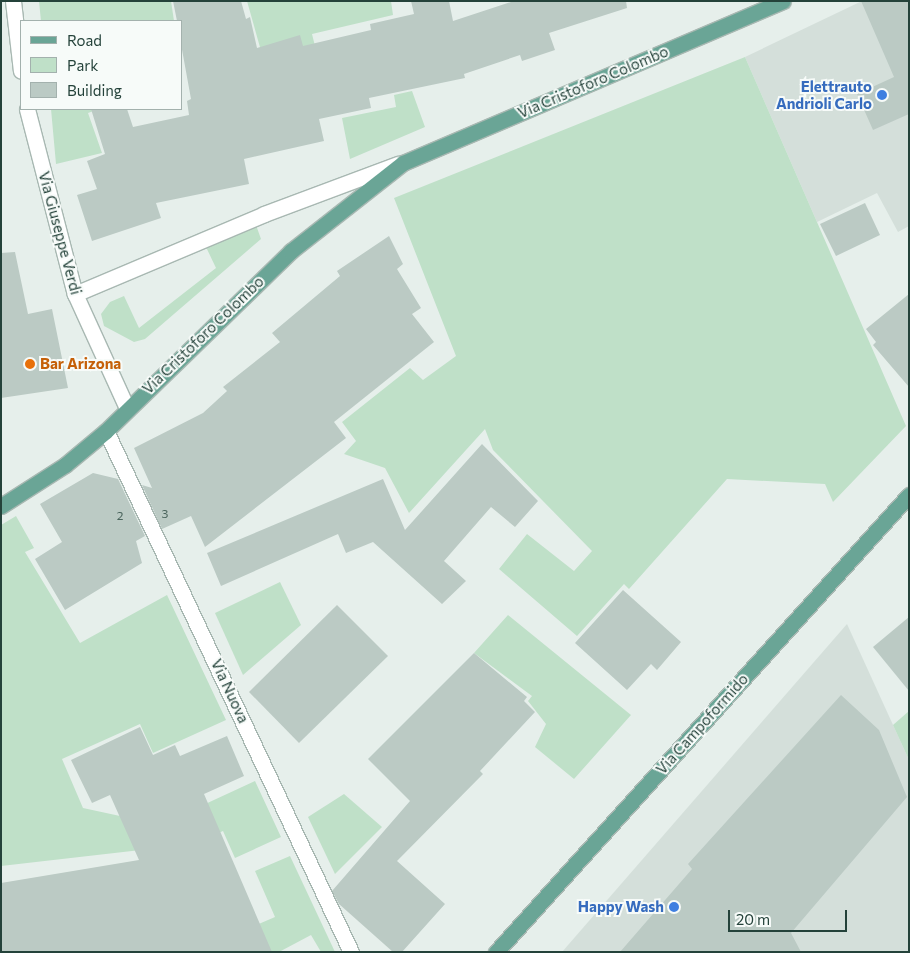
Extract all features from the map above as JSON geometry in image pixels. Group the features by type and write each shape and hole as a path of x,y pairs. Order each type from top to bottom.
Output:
{"main road":[{"name":"Via Cristoforo Colombo","path":"1,506 65,465 106,431 127,408 291,251 403,162 783,1"},
{"name":"Via Campoformido","path":"496,952 909,495"}],"street":[{"path":"13,1 20,62"},
{"name":"Via Giuseppe Verdi","path":"27,110 75,294 127,408"},
{"name":"Via Cristoforo Colombo","path":"75,294 264,214 403,162"},
{"name":"Via Nuova","path":"106,431 351,952"}],"shaded area":[{"path":"862,1 909,43 909,226 898,232 877,193 817,222 745,57"},
{"path":"847,624 909,760 909,952 562,952"}],"green space":[{"path":"39,1 171,1 174,20 41,20"},
{"path":"247,1 391,1 393,15 312,34 318,58 265,65"},
{"path":"745,57 906,426 833,502 825,484 727,479 629,589 624,584 577,636 499,569 527,534 574,571 592,551 493,450 485,429 409,513 385,468 344,454 356,441 342,422 410,368 423,380 456,356 394,198"},
{"path":"412,91 425,127 350,159 342,118 396,107 394,95"},
{"path":"51,110 96,110 88,113 102,153 56,164"},
{"path":"256,225 261,239 145,339 134,342 104,326 101,314 110,302 124,296 139,328 216,268 206,247"},
{"path":"16,516 34,548 25,552 80,643 167,595 226,720 153,753 140,724 62,759 83,808 120,816 175,818 255,781 281,837 235,858 223,831 193,844 1,866 1,525"},
{"path":"280,582 301,625 243,675 215,613"},
{"path":"508,615 631,715 574,779 535,747 546,724 528,701 532,696 474,653"},
{"path":"909,711 909,760 893,725"},
{"path":"344,794 382,827 335,874 308,817"},
{"path":"290,856 335,952 321,952 311,935 279,952 246,952 238,933 275,917 255,871"}],"building":[{"path":"173,1 241,1 246,19 250,17 257,48 300,35 303,46 371,30 370,24 414,14 411,1 449,1 453,21 514,1 626,1 627,8 549,33 555,50 522,61 520,55 464,74 465,78 369,98 371,108 319,119 324,141 244,159 249,184 156,203 161,218 92,241 77,195 97,189 87,161 105,154 91,110 127,110 133,127 189,115 187,101 191,99 182,50 182,20 177,20"},
{"path":"861,1 909,1 909,114 873,130 857,94 894,77"},
{"path":"865,203 880,235 836,256 820,224"},
{"path":"389,236 403,264 397,269 421,308 412,314 434,342 334,422 346,438 205,547 191,516 162,529 142,485 152,488 134,448 203,413 227,391 223,387 280,342 272,333 340,276 337,271"},
{"path":"15,252 28,314 52,309 68,388 1,398 1,253"},
{"path":"909,294 909,387 873,345 876,342 866,329"},
{"path":"482,444 538,501 515,527 491,507 444,561 466,581 442,604 373,542 346,553 338,534 221,586 207,553 383,479 405,530"},
{"path":"93,473 118,479 145,536 136,541 142,563 65,610 35,559 62,542 40,504"},
{"path":"623,590 681,642 657,670 651,664 627,690 575,643"},
{"path":"337,605 388,656 299,743 249,692"},
{"path":"909,617 909,691 873,647"},
{"path":"474,653 527,697 524,701 535,712 480,771 483,774 397,861 445,904 402,952 393,952 339,904 332,891 410,801 368,759"},
{"path":"841,695 879,730 907,797 791,933 801,952 620,952 692,869 688,864"},
{"path":"140,727 153,755 175,745 180,756 227,736 244,776 204,794 272,952 1,952 1,883 139,860 110,795 92,803 71,760"}],"place":[{"name":"Elettrauto Andrioli Carlo","path":"882,95"},
{"name":"Bar Arizona","path":"30,364"},
{"name":"Happy Wash","path":"674,907"}]}
